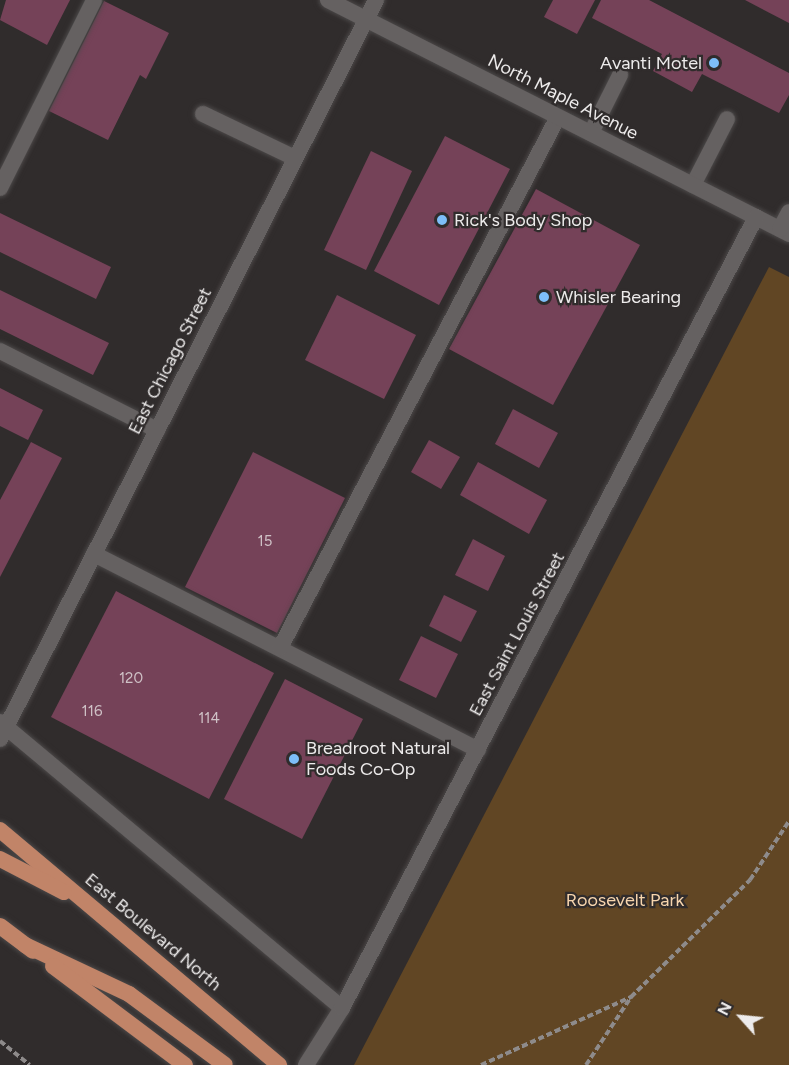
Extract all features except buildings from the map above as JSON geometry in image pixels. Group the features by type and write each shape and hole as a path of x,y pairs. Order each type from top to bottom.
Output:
{"main road":[{"name":"East Boulevard North","path":"0,830 279,1065"},
{"path":"0,859 94,908"},
{"path":"0,926 185,1065"},
{"path":"25,945 129,994 225,1065"}],"street":[{"path":"0,188 94,0"},
{"name":"North Maple Avenue","path":"328,0 785,231"},
{"name":"East Chicago Street","path":"2,729 94,554 376,0"},
{"path":"591,133 620,75"},
{"path":"203,114 295,158"},
{"path":"280,648 558,117"},
{"path":"693,186 727,119"},
{"path":"785,231 789,212"},
{"name":"East Saint Louis Street","path":"306,1065 342,1008 756,218"},
{"path":"0,351 157,430"},
{"path":"94,554 478,750"},
{"path":"2,729 342,1008"}],"path":[{"path":"586,1065 631,997 750,880 789,821"},
{"path":"481,1065 631,997"},
{"path":"0,1041 30,1065"}],"green space":[{"name":"Roosevelt Park","path":"769,267 789,277 789,1065 354,1065"}],"place":[{"name":"Avanti Motel","path":"714,63"},
{"name":"Rick's Body Shop","path":"442,220"},
{"name":"Whisler Bearing","path":"544,297"},
{"name":"Breadroot Natural Foods Co-Op","path":"294,759"}]}
